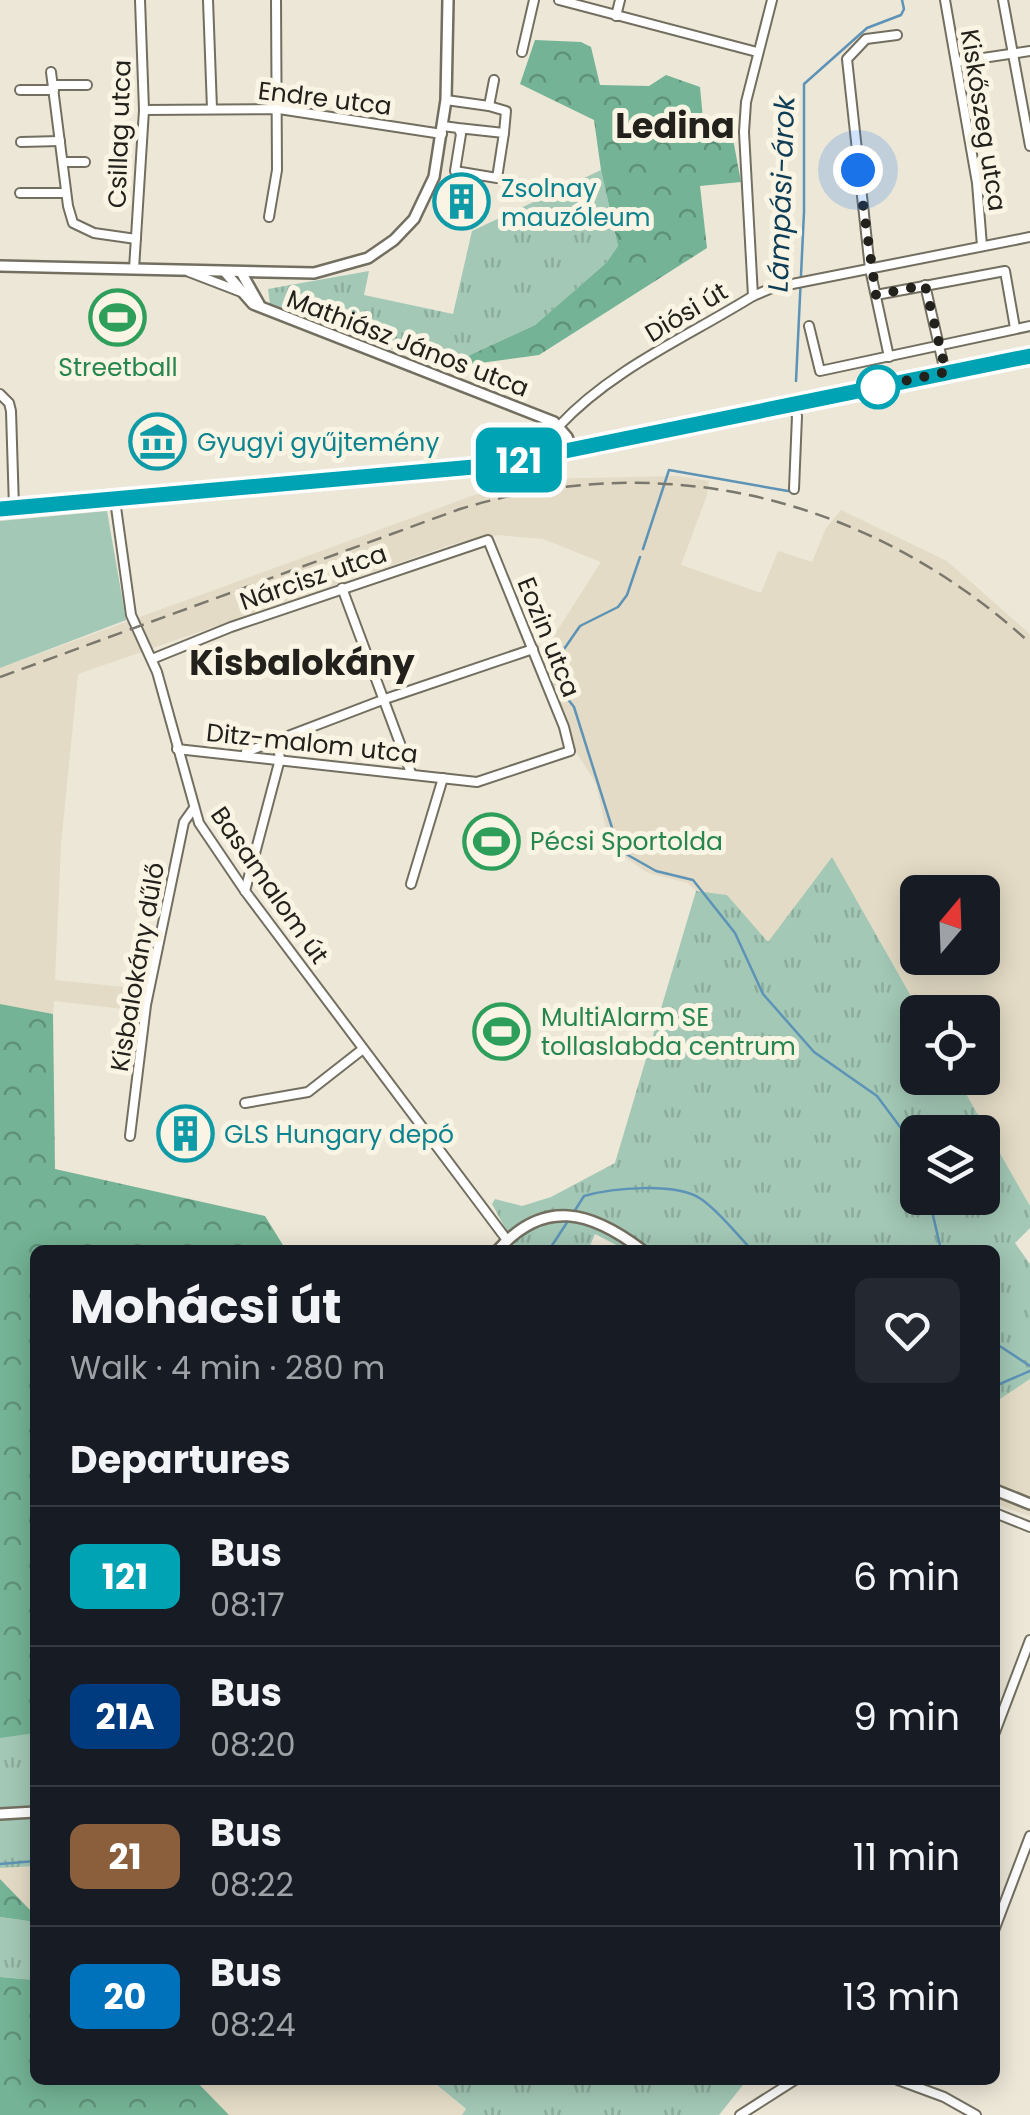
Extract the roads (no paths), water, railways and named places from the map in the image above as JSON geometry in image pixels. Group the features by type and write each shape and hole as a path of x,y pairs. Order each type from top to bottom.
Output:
{"main road":[{"path":"0,509 496,465 1030,356"}],"street":[{"name":"Csillag utca","path":"134,269 144,110 140,0"},
{"path":"208,0 212,109"},
{"path":"268,216 277,170 276,0"},
{"path":"0,266 261,273 331,270 368,258 404,231 422,208 434,177 446,100 448,0"},
{"path":"522,52 534,0"},
{"path":"558,0 757,52"},
{"path":"616,16 620,0"},
{"path":"752,296 746,102 772,0"},
{"name":"Kiskőszeg utca","path":"945,0 977,183 982,246"},
{"path":"1003,0 1030,146"},
{"path":"889,357 870,270 847,59 866,40 897,35"},
{"path":"956,62 1030,51"},
{"path":"51,72 73,223 94,233 136,239"},
{"path":"489,106 494,80"},
{"path":"20,90 87,85"},
{"path":"446,100 506,110 497,178 455,172 461,134 458,128"},
{"name":"Endre utca","path":"144,110 279,109 442,130 504,133"},
{"path":"21,142 60,142"},
{"path":"63,162 85,162"},
{"path":"20,193 66,193"},
{"name":"Diósi út","path":"559,426 585,399 617,375 752,296 792,284 1030,237"},
{"name":"Mathiász János utca","path":"184,271 241,292"},
{"name":"Mathiász János utca","path":"223,271 261,307 559,426"},
{"path":"876,295 1005,271 1015,328"},
{"name":"Mathiász János utca","path":"241,272 261,307"},
{"name":"Mathiász János utca","path":"252,294 261,273"},
{"path":"925,285 946,372"},
{"path":"809,326 820,371 1030,326"},
{"path":"0,394 9,404 14,508"},
{"path":"794,488 799,404"},
{"name":"Mathiász János utca","path":"541,416 567,450"},
{"path":"559,426 567,450"},
{"path":"0,452 12,450"},
{"name":"Basamalom út","path":"115,500 132,615 152,659 198,823 507,1240"},
{"name":"Nárcisz utca","path":"152,659 342,588 488,540"},
{"name":"Eozin utca","path":"488,540 570,750"},
{"path":"342,588 411,773"},
{"path":"241,754 533,648"},
{"path":"245,891 280,760 277,740"},
{"name":"Ditz-malom utca","path":"177,749 477,782 570,750"},
{"name":"Ditz-malom utca","path":"411,884 443,778"},
{"name":"Kisbalokány dűlő","path":"130,1136 150,987 184,822 194,808"},
{"path":"245,1102 308,1092 362,1049"},
{"path":"502,1245 529,1222 564,1215 581,1217 607,1228 634,1245"},
{"path":"1000,1492 1030,1504"},
{"path":"1000,1516 1030,1527"},
{"path":"1000,1719 1030,1640"},
{"path":"0,1814 30,1812"},
{"path":"1000,1915 1030,1836"},
{"path":"740,2115 786,2085"},
{"path":"913,2085 976,2115"},
{"path":"933,2092 935,2085"}],"waterway":[{"name":"Lámpási-árok","path":"796,381 804,212 804,84 867,28 901,15 902,0"},
{"path":"643,549 669,470 788,491"},
{"path":"640,557 627,595 618,607 580,626 562,652 553,680 574,707 619,850 656,871 693,880 735,933 763,994 814,1052 877,1096 900,1127"},
{"path":"572,1215 584,1196 596,1193 644,1188 676,1190 708,1204 747,1245"},
{"path":"933,1215 940,1245"},
{"path":"552,1245 568,1221"},
{"path":"1000,1346 1030,1366"},
{"path":"1000,1384 1030,1371"},
{"path":"0,1864 30,1861"}],"railway":[{"path":"0,677 460,509 537,491 614,483 690,486 763,498 835,521 903,552 969,593 1030,643"}],"place":[{"name":"Zsolnay mauzóleum","path":"462,202"},
{"name":"Streetball","path":"118,318"},
{"name":"Gyugyi gyűjtemény","path":"158,442"},
{"name":"Pécsi Sportolda","path":"491,841"},
{"name":"MultiAlarm SE tollaslabda centrum","path":"502,1031"},
{"name":"GLS Hungary depó","path":"185,1134"}],"district":[{"name":"Ledina","path":"675,126"},
{"name":"Kisbalokány","path":"302,663"}]}
